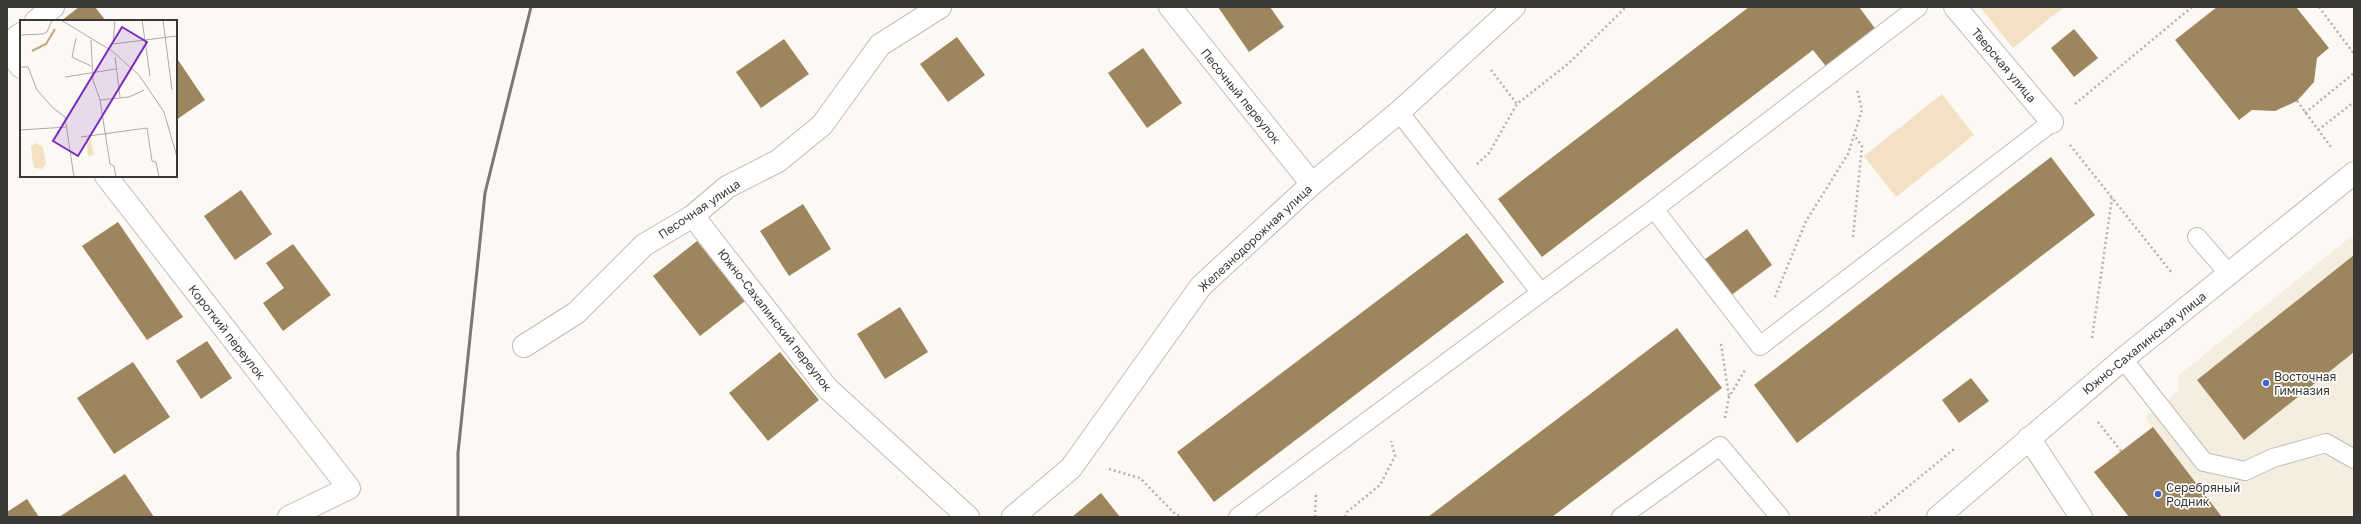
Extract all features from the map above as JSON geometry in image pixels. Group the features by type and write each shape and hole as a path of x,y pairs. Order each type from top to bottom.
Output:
{"street":[{"path":"37,20 53,7"},
{"name":"Песочная улица","path":"524,346 576,312 644,245 693,216 727,187 778,161 822,125 880,45 940,7"},
{"name":"Песочный переулок","path":"1170,7 1312,184"},
{"name":"Железнодорожная улица","path":"1013,517 1071,468 1201,286 1312,184 1399,112 1514,7"},
{"name":"Тверская улица","path":"1955,7 2052,122"},
{"path":"7,45 20,35"},
{"path":"7,49 20,66"},
{"name":"Южно-Сахалинская улица","path":"1938,517 2123,359 2354,174"},
{"name":"Короткий переулок","path":"107,177 349,488 289,517"},
{"name":"Южно-Сахалинский переулок","path":"693,216 827,388 968,517"},
{"path":"2029,438 2081,517"}],"lane":[{"path":"1238,517 1654,209 1918,7"},
{"path":"1399,112 1540,293"},
{"path":"1654,209 1760,346 2052,122"},
{"path":"2197,237 2229,274"},
{"path":"2123,359 2204,462 2245,471 2273,458 2326,443 2354,459"},
{"path":"1622,517 1720,446 1780,517"}],"path":[{"path":"1456,184 1489,153 1517,104 1569,63 1626,7"},
{"path":"2172,273 2052,122 2192,7"},
{"path":"2319,7 2354,54"},
{"path":"1472,46 1517,104"},
{"path":"1782,329 1774,295 1806,220 1848,154 1862,110 1849,61"},
{"path":"2305,113 2354,73"},
{"path":"2297,101 2331,147"},
{"path":"2318,130 2354,102"},
{"path":"1854,135 1862,146 1859,187 1852,228 1854,274"},
{"path":"2092,338 2112,198"},
{"path":"1726,423 1725,417 1729,397 1760,346"},
{"path":"2079,396 2121,451"},
{"path":"1345,517 1347,512 1380,485 1395,456 1384,409"},
{"path":"1871,517 1954,449"},
{"path":"1071,468 1111,469 1140,478 1175,514 1183,517"}],"shaded area":[{"path":"1980,7 2064,7 2013,48"},
{"path":"1942,94 1974,135 1896,197 1864,156"},
{"name":"Восточная Гимназия","path":"2354,234 2354,517 2129,517 2094,472 2152,427 2145,417 2178,392 2179,375"}],"building":[{"path":"79,7 95,7 105,20 62,20"},
{"path":"1218,7 1270,7 1284,27 1249,52"},
{"path":"1749,7 1859,7 1877,31 1828,69 1813,50 1542,257 1498,199"},
{"path":"2217,7 2296,7 2329,48 2317,58 2314,82 2297,101 2275,111 2252,110 2239,120 2175,40"},
{"path":"2074,29 2098,58 2074,77 2051,48"},
{"path":"957,37 985,75 948,102 920,64"},
{"path":"784,39 809,74 761,108 736,72"},
{"path":"1143,48 1182,103 1147,128 1108,73"},
{"path":"177,58 205,100 177,119"},
{"path":"2051,157 2095,215 1797,443 1754,385"},
{"path":"241,190 272,234 235,260 204,216"},
{"path":"803,204 831,249 789,276 760,231"},
{"path":"118,222 183,317 147,340 82,246"},
{"path":"1747,229 1772,265 1730,296 1704,260"},
{"path":"1467,233 1504,282 1214,502 1177,452"},
{"path":"697,241 745,301 700,336 653,276"},
{"path":"293,244 331,295 283,331 263,303 284,288 266,263"},
{"path":"2354,255 2354,352 2244,440 2197,380"},
{"path":"900,307 928,352 885,379 857,334"},
{"path":"1677,328 1722,388 1552,517 1428,517"},
{"path":"207,341 232,378 201,399 176,361"},
{"path":"780,352 819,400 768,441 729,393"},
{"path":"133,362 170,417 114,454 77,398"},
{"path":"1971,378 1989,401 1959,423 1942,400"},
{"name":"Серебряный Родник","path":"2153,427 2222,517 2129,517 2094,472"},
{"path":"125,474 154,517 59,517"},
{"path":"1101,493 1120,517 1072,517"},
{"path":"27,499 39,517 7,517 7,512"}],"railway":[{"path":"458,517 458,453 485,193 531,7"}],"place":[{"name":"Восточная Гимназия","path":"2266,383"},
{"name":"Серебряный Родник","path":"2158,494"}]}
